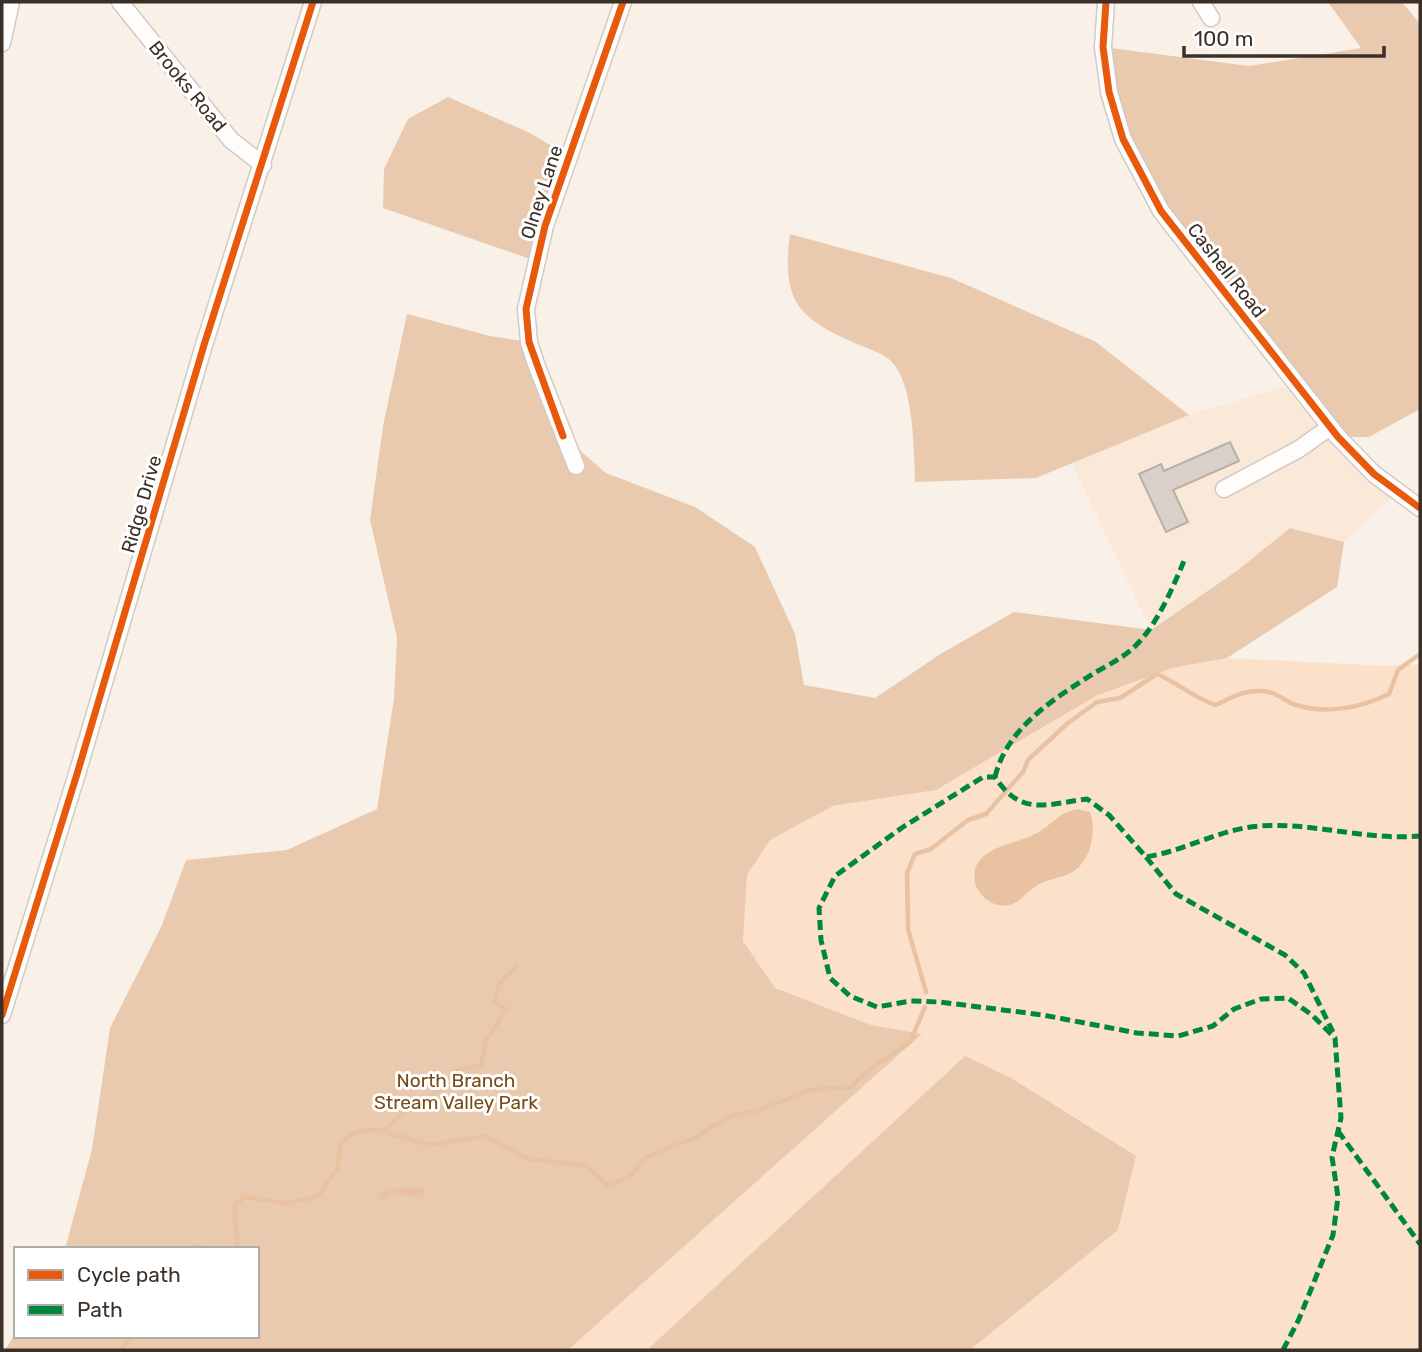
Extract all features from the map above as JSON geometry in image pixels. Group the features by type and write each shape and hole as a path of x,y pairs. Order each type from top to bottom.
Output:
{"street":[{"path":"2,43 11,2"},
{"name":"Brooks Road","path":"120,2 231,139 263,164"},
{"name":"Ridge Drive","path":"2,1015 204,345 313,2"},
{"name":"Olney Lane","path":"576,466 529,342 526,309 545,226 623,2"},
{"name":"Cashell Road","path":"1106,2 1104,47 1109,92 1123,139 1161,211 1330,427 1374,474 1420,508"},
{"path":"1201,2 1211,18"},
{"path":"1224,489 1299,449 1330,427"}],"shaded area":[{"path":"1296,383 1398,492 1344,542 1290,528 1238,570 1151,630 1072,463 1189,415"},
{"path":"1227,658 1389,666 1420,664 1420,1350 970,1350 1118,1230 676,1350 568,1350 921,1035 871,1025 775,988 743,941 747,875 770,840 833,806 936,790 1096,696 1172,668"},
{"path":"1078,809 1090,812 1093,829 1086,857 1074,871 1039,884 1008,906 992,903 981,894 976,886 975,873 978,863 985,855 1037,833 1061,816"},
{"path":"395,1188 425,1188 426,1194 421,1197 394,1195 380,1202 379,1194"}],"green space":[{"path":"1328,2 1402,2 1420,24 1420,409 1369,437 1338,437 1137,170 1103,47 1249,66 1361,48"},
{"path":"448,97 528,132 569,156 536,261 383,208 384,169 408,119"},
{"path":"790,234 951,278 1096,342 1189,415 1036,478 915,482 911,418 899,371 884,356 820,326 798,305 788,276"},
{"name":"North Branch Stream Valley Park","path":"407,314 490,336 529,342 563,436 606,473 695,507 755,547 795,634 804,685 875,698 942,653 1014,612 1151,630 1238,570 1290,528 1344,542 1337,587 1227,658 1172,668 1096,696 936,790 833,806 770,840 747,875 743,941 775,988 871,1025 922,1034 568,1350 5,1350 14,1336 259,1338 259,1247 66,1247 92,1149 110,1028 162,925 186,860 287,850 377,809 394,698 397,638 370,520 383,426"},
{"path":"965,1056 1013,1079 1136,1156 1118,1230 970,1350 647,1350"}],"building":[{"path":"1230,442 1239,461 1173,490 1188,522 1166,532 1139,474 1161,464 1164,471"}],"waterway":[{"path":"926,992 908,929 907,873 915,854 931,849 968,820 986,814 1023,772 1028,760 1068,723 1097,702 1120,698 1157,674 1216,705 1241,694 1262,691 1305,707 1342,708 1367,703 1389,694 1398,670 1420,654"},
{"path":"384,1131 415,1101 428,1099 457,1070 481,1065 486,1041 506,1009 494,1002 500,982 517,966"},
{"path":"238,1247 234,1206 244,1197 286,1203 317,1197 337,1169 340,1144 354,1133 375,1129 429,1145 486,1136 528,1159 587,1166 608,1186 631,1176 646,1157 694,1138 729,1117 763,1109 810,1090 851,1087 866,1072 910,1042 925,1007"},
{"path":"121,1350 130,1338"}],"marked path":[{"path":"995,777 1001,759 1021,729 1049,703 1125,655 1140,641 1159,613 1184,561"},
{"path":"1283,1350 1299,1319 1333,1235 1338,1197 1332,1157 1341,1118 1335,1038 1312,1015 1288,998 1261,999 1234,1009 1213,1026 1178,1036 1137,1033 1043,1015 940,1002 911,1001 877,1007 850,996 830,978 821,940 819,908 835,876 903,827 983,777 995,777 1005,790 1025,803 1047,805 1087,799 1109,815 1146,857 1230,831 1259,826 1279,825 1380,836 1420,836"},
{"path":"1146,857 1176,894 1285,955 1304,973 1333,1032"},
{"path":"1338,1131 1420,1244"}],"cycle path":[{"path":"2,1015 77,774 204,345 313,2"},
{"path":"563,436 529,342 526,309 545,226 623,2"},
{"path":"1106,2 1103,47 1109,92 1123,139 1161,211 1338,437 1374,474 1420,508"}]}
